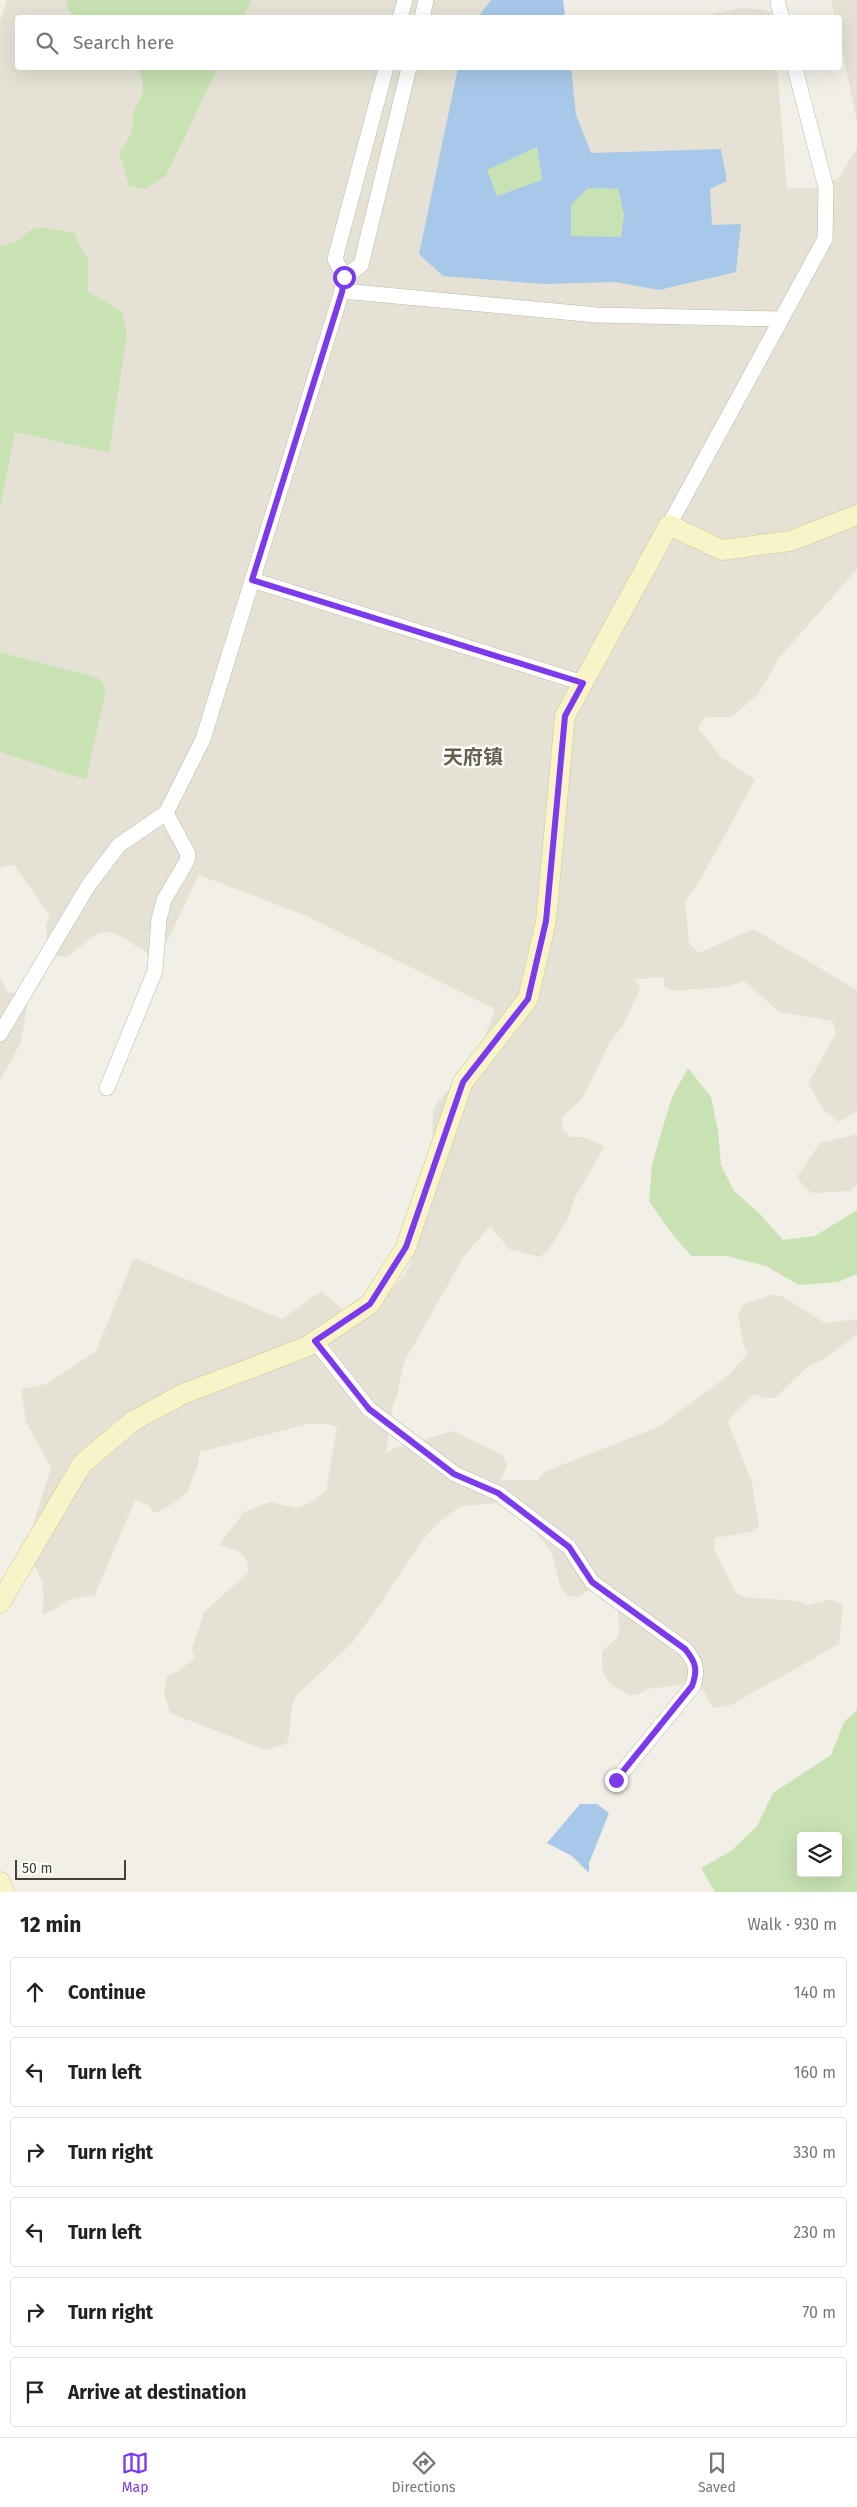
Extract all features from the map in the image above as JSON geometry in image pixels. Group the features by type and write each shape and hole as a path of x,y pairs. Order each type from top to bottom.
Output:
{"street":[{"path":"401,15 404,0"},
{"path":"423,15 426,0"},
{"path":"343,284 335,260 385,70"},
{"path":"0,1034 88,886 119,845 166,813 203,738 343,284 361,265 409,70"},
{"path":"0,1603 82,1464 133,1421 183,1394 306,1347 315,1341 370,1304 406,1247 463,1082 528,999 546,921 565,716 825,239 826,188 796,70"},
{"path":"343,284 597,315 781,319"},
{"path":"669,525 722,550 790,542 857,515"},
{"path":"252,580 583,683"},
{"path":"107,1088 155,971 160,919 164,900 187,861 184,847 166,813"},
{"path":"315,1341 369,1409 454,1474 498,1493 569,1547 592,1582 685,1649 694,1659 697,1673 692,1686 616,1780"},
{"path":"0,1882 4,1892"}],"shaded area":[{"path":"7,0 67,0 67,8 74,15 15,15 15,70 139,70 145,84 142,100 134,113 132,129 127,142 119,152 129,186 145,189 166,176 217,70 777,70 787,189 821,187 839,178 857,148 857,569 779,658 759,693 732,717 705,717 698,728 721,757 755,780 698,884 685,901 689,944 699,953 753,929 857,990 857,1111 839,1122 823,1109 808,1083 836,1033 832,1021 779,1012 744,981 725,987 674,991 664,987 664,977 635,979 640,989 623,1026 610,1042 582,1099 561,1118 563,1130 571,1137 583,1137 605,1146 574,1199 568,1219 548,1250 540,1257 509,1249 490,1226 464,1256 404,1362 397,1396 393,1405 386,1453 395,1448 453,1431 503,1455 507,1466 501,1480 538,1480 544,1472 658,1427 729,1375 748,1353 743,1345 738,1314 744,1304 771,1295 782,1296 825,1323 857,1319 857,1334 826,1358 807,1367 775,1398 763,1398 754,1394 734,1413 728,1423 752,1482 759,1526 751,1532 715,1538 714,1548 736,1593 745,1597 797,1601 808,1605 832,1599 843,1605 839,1644 731,1705 713,1708 699,1683 647,1689 639,1694 629,1695 610,1684 602,1671 602,1651 617,1638 620,1627 615,1599 595,1587 577,1597 567,1596 560,1585 552,1553 512,1502 461,1506 437,1524 422,1541 352,1643 296,1696 292,1706 288,1743 266,1750 170,1713 164,1693 167,1676 178,1671 195,1658 192,1650 204,1612 249,1572 247,1561 239,1551 219,1545 244,1512 270,1502 296,1508 308,1504 326,1491 337,1427 327,1424 308,1424 200,1452 198,1464 187,1493 163,1510 154,1513 148,1505 135,1500 95,1595 70,1599 52,1611 42,1614 44,1600 42,1581 26,1547 51,1468 26,1422 21,1389 47,1384 96,1351 134,1258 282,1319 322,1291 357,1323 365,1318 404,1275 410,1265 424,1218 431,1208 433,1111 437,1102 452,1086 482,1045 495,1009 307,916 199,875 158,960 117,934 108,932 97,933 67,957 57,956 48,953 46,925 50,916 14,865 4,866 0,869 0,752 86,780 99,678 0,652 0,510 15,432 122,312 88,291 88,259 80,247 75,233 41,227 28,231 18,241 0,246 0,21"},
{"path":"252,0 550,0 564,15 244,15"},
{"path":"831,0 857,0 857,122 842,49 842,15 835,15"},
{"path":"743,8 767,10 772,15 707,15"},
{"path":"0,978 8,993 19,993 30,987 21,1042 0,1081"},
{"path":"857,1134 857,1185 851,1191 812,1193 804,1186 797,1177 820,1143"}],"green space":[{"path":"67,0 252,0 244,15 73,15 67,8"},
{"path":"139,70 217,70 166,176 145,189 129,186 119,152 130,135 133,114 143,91"},
{"path":"538,147 542,181 497,196 486,170"},
{"path":"588,188 618,189 624,215 621,237 571,236 571,205"},
{"path":"41,227 75,233 80,247 88,259 88,291 122,312 127,333 109,453 15,432 0,510 0,246 18,241 28,231"},
{"path":"0,652 99,678 106,689 86,780 0,752"},
{"path":"688,1068 711,1097 718,1130 721,1165 734,1191 760,1214 783,1240 815,1236 857,1210 857,1274 838,1282 799,1285 766,1266 727,1256 691,1256 669,1230 649,1201 652,1165 672,1097"},
{"path":"857,1710 857,1892 715,1892 701,1868 731,1851 757,1826 773,1793 831,1755 844,1722"}],"water":[{"path":"491,0 563,0 565,15 480,15"},
{"path":"458,70 571,70 576,115 591,153 721,149 727,181 710,189 712,225 741,224 736,272 659,290 615,282 544,284 443,276 419,254","holes":["537,147 542,180 497,196 487,170","588,188 618,189 624,215 621,237 571,236 571,205"]},
{"path":"580,1804 597,1804 609,1813 589,1863 589,1873 572,1856 547,1843"}],"district":[{"name":"天府镇","path":"473,757"}],"route":[{"path":"344,277 342,292 252,580 583,683 565,716 546,921 528,999 463,1082 406,1247 370,1304 315,1341 369,1409 454,1474 498,1493 569,1547 592,1582 685,1649 694,1659 697,1673 686,1696 616,1780"}]}
